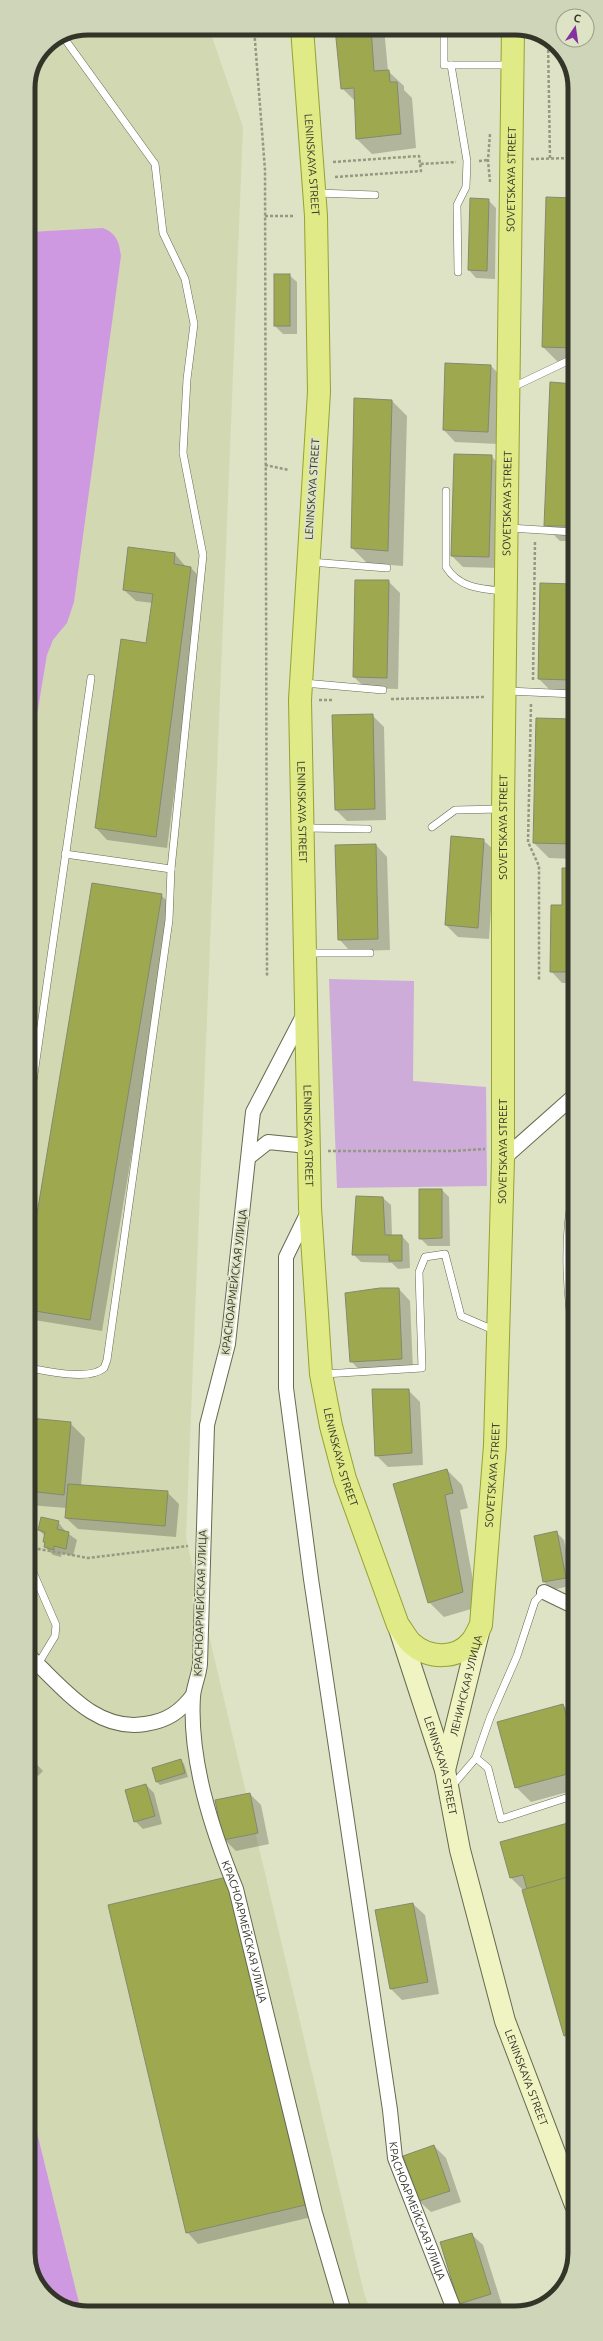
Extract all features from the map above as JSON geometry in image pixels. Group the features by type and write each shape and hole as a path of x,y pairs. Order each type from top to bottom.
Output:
{"main road":[{"name":"LENINSKAYA STREET","path":"303,35 315,193 319,392 301,683 302,827 306,1010 316,1148 310,1208 321,1374 331,1426 346,1479 398,1625 444,1770 460,1850 505,2021 568,2187"},
{"name":"SOVETSKAYA STREET","path":"481,1625 495,1446 498,1332 496,1153 503,809 495,694 506,591 507,389 513,35"},
{"path":"398,1625 412,1643 427,1654 439,1656 453,1654 464,1648 472,1641 481,1625"},
{"name":"ЛЕНИНСКАЯ УЛИЦА","path":"444,1770 481,1625"}],"street":[{"name":"КРАСНОАРМЕЙСКАЯ УЛИЦА","path":"306,1010 254,1112 228,1344 207,1425 200,1664 193,1695 196,1768 227,1867 236,1889 315,2213 342,2306"},
{"path":"496,1153 568,1100"},
{"path":"249,1157 268,1142 316,1148"},
{"name":"КРАСНОАРМЕЙСКАЯ УЛИЦА","path":"310,1208 286,1257 286,1388 290,1419 313,1587 390,2110 394,2158 453,2306"},
{"path":"544,1592 568,1604"},
{"path":"35,1662 93,1714 102,1719 118,1724 138,1725 161,1720 179,1712 193,1695"}],"lane":[{"path":"444,35 444,65 513,65"},
{"path":"35,1369 85,1374 101,1371 106,1364 169,920 171,869 203,555 183,453 187,379 194,324 185,279 162,233 155,164 66,40"},
{"path":"451,65 467,161 466,187 457,205 458,272"},
{"path":"315,193 375,195"},
{"path":"507,389 568,361"},
{"path":"446,491 446,567 452,578 467,585 506,591"},
{"path":"507,528 568,532"},
{"path":"308,562 387,568"},
{"path":"35,1061 91,678"},
{"path":"301,683 383,690"},
{"path":"495,694 568,694"},
{"path":"432,826 455,810 503,809"},
{"path":"302,827 368,829"},
{"path":"65,854 171,869"},
{"path":"305,953 370,953"},
{"path":"321,1374 422,1368 419,1272 425,1257 445,1254 461,1316 498,1332"},
{"path":"568,1254 568,1303"},
{"path":"35,1577 56,1625 55,1636 35,1658"},
{"path":"449,1790 476,1758 490,1718 517,1656 535,1601 544,1592"},
{"path":"476,1758 488,1768 501,1819 568,1797"}],"path":[{"path":"255,35 265,170 267,976"},
{"path":"548,47 550,159"},
{"path":"333,162 419,156 421,171 335,178"},
{"path":"531,159 568,158"},
{"path":"420,164 467,161"},
{"path":"265,216 294,216"},
{"path":"265,465 289,470"},
{"path":"533,678 535,539"},
{"path":"385,699 495,694"},
{"path":"316,700 339,700"},
{"path":"531,701 528,842 539,866 539,981"},
{"path":"316,1148 496,1153"},
{"path":"35,1551 39,1549 88,1558 203,1544"}],"shaded area":[{"path":"211,35 243,127 186,1538 364,2293 369,2306 79,2305 35,2124 35,727 47,655 53,640 62,630 121,256 87,229 35,232 35,88 39,68 44,59 59,44 78,36"},
{"path":"103,228 108,230 116,239 121,256 74,602 67,623 53,640 47,655 35,727 35,232"},
{"path":"329,979 414,981 413,1081 486,1087 487,1186 337,1188"},
{"path":"35,2124 79,2305 68,2302 53,2293 42,2279 36,2263"}],"building":[{"path":"336,35 371,35 374,71 389,70 390,82 397,82 401,134 356,139 354,88 341,89"},
{"path":"546,197 568,198 568,348 542,347"},
{"path":"470,198 489,199 487,271 468,270"},
{"path":"274,274 290,274 290,326 274,326"},
{"path":"445,363 491,365 488,432 443,430"},
{"path":"550,382 568,384 568,526 544,526"},
{"path":"354,398 392,400 388,551 351,548"},
{"path":"454,454 492,455 489,557 451,556"},
{"path":"128,547 175,553 174,564 191,567 156,837 95,828 121,639 146,643 153,594 123,590"},
{"path":"355,580 389,580 387,678 353,677"},
{"path":"540,583 568,584 568,680 538,679"},
{"path":"373,714 375,809 335,810 332,715"},
{"path":"536,718 568,719 568,844 533,843"},
{"path":"451,836 484,839 478,928 445,925"},
{"path":"376,844 378,939 338,940 335,845"},
{"path":"562,868 568,868 568,972 550,972 551,905 562,905"},
{"path":"92,883 162,894 90,1320 35,1311 35,1226"},
{"path":"419,1189 442,1189 442,1238 419,1239"},
{"path":"356,1196 383,1197 385,1235 402,1235 402,1261 389,1261 389,1255 352,1255"},
{"path":"380,1288 399,1288 402,1359 350,1362 345,1293"},
{"path":"372,1389 409,1389 412,1453 375,1456"},
{"path":"35,1419 71,1422 64,1495 35,1492"},
{"path":"447,1469 453,1493 445,1495 463,1592 428,1603 393,1484"},
{"path":"68,1484 168,1491 165,1526 65,1518"},
{"path":"41,1517 59,1521 57,1529 69,1532 66,1549 54,1546 54,1550 44,1547 45,1542 43,1542 45,1532 38,1530"},
{"path":"557,1531 566,1578 543,1582 534,1536"},
{"path":"563,1704 568,1722 568,1774 515,1788 497,1722"},
{"path":"181,1759 185,1773 156,1782 152,1768"},
{"path":"146,1784 155,1816 134,1822 125,1790"},
{"path":"250,1793 258,1833 223,1840 215,1800"},
{"path":"568,1823 568,1877 527,1889 523,1875 510,1878 500,1842"},
{"path":"227,1877 305,2205 186,2233 108,1905"},
{"path":"568,1877 568,2035 564,2036 522,1890"},
{"path":"413,1903 428,1982 390,1989 375,1910"},
{"path":"434,2145 450,2191 419,2201 403,2156"},
{"path":"472,2233 491,2294 459,2304 440,2242"}]}
